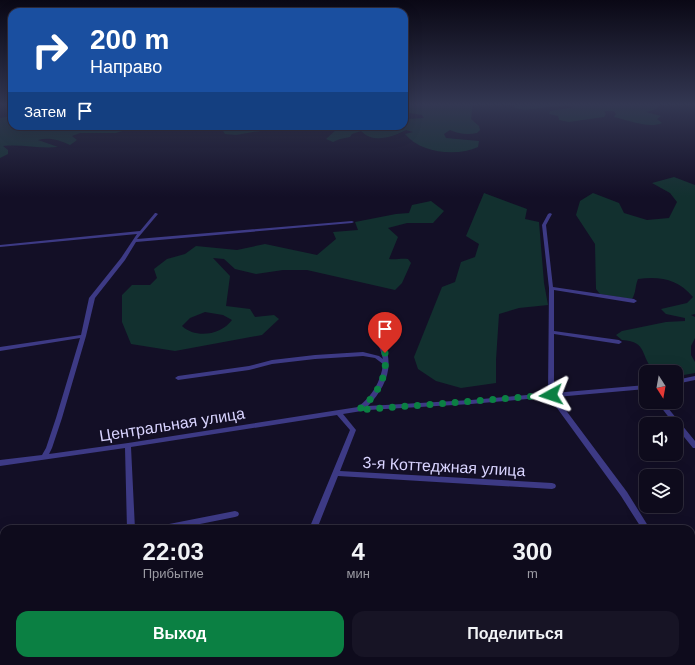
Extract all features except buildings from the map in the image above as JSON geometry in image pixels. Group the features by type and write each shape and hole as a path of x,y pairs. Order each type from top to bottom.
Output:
{"street":[{"path":"44,457 52,440 95,293 110,276 134,240 156,214"},
{"path":"550,214 544,224 551,288 551,395 620,488 643,525"},
{"path":"134,240 352,222"},
{"path":"0,246 141,232"},
{"path":"551,288 634,300"},
{"path":"551,332 619,342"},
{"path":"358,410 367,404 374,396 384,374 386,364 385,353 375,333"},
{"path":"0,349 83,336"},
{"path":"178,378 249,368 272,362 363,354 377,358 386,364"},
{"path":"683,381 695,378"},
{"name":"Центральная улица","path":"0,463 128,446 348,411 639,388"},
{"path":"666,409 695,446"},
{"path":"315,525 353,430 339,413"},
{"path":"128,446 131,525"},
{"name":"3-я Коттеджная улица","path":"335,473 552,486"},
{"path":"179,525 235,514"}],"green space":[{"path":"0,135 75,135 72,136 77,140 70,145 54,140 38,140 58,147 3,146 8,150 8,154 0,158"},
{"path":"330,135 351,135 350,137 333,142 326,139"},
{"path":"366,135 395,135 383,138"},
{"path":"406,135 445,135 446,138 479,141 478,147 460,152 450,152 429,149 412,140"},
{"path":"674,177 695,185 695,314 691,315 695,317 695,338 691,346 691,355 695,362 695,373 683,375 683,365 649,365 640,347 631,341 622,340 616,335 622,331 666,322 685,321 685,318 666,314 661,309 687,303 693,297 681,286 675,283 668,280 654,278 638,279 632,299 600,294 596,289 595,244 576,215 580,201 593,193 619,203 624,213 647,220 669,218 677,202 670,193 652,183"},
{"path":"484,193 527,209 525,219 539,222 544,283 548,305 519,308 499,314 496,383 461,388 436,381 418,369 414,357 442,287 455,282 461,262 475,257 479,244 466,236"},
{"path":"431,201 444,211 433,223 407,223 388,228 398,237 389,259 408,259 411,263 402,283 395,290 307,270 283,270 256,274 235,269 224,259 213,258 230,276 226,306 250,309 255,317 274,315 279,319 262,335 175,351 131,344 122,322 122,295 132,285 150,285 157,278 154,269 167,259 185,254 196,246 237,250 265,244 317,255 336,239 333,232 358,230 355,222 409,213 412,205","holes":["205,312 223,315 232,320 222,329 208,334 194,333 182,326 190,318"]}],"route":[{"path":"385,353 386,364 380,384 374,396 367,404 358,410 368,408 471,402 551,395"}]}
